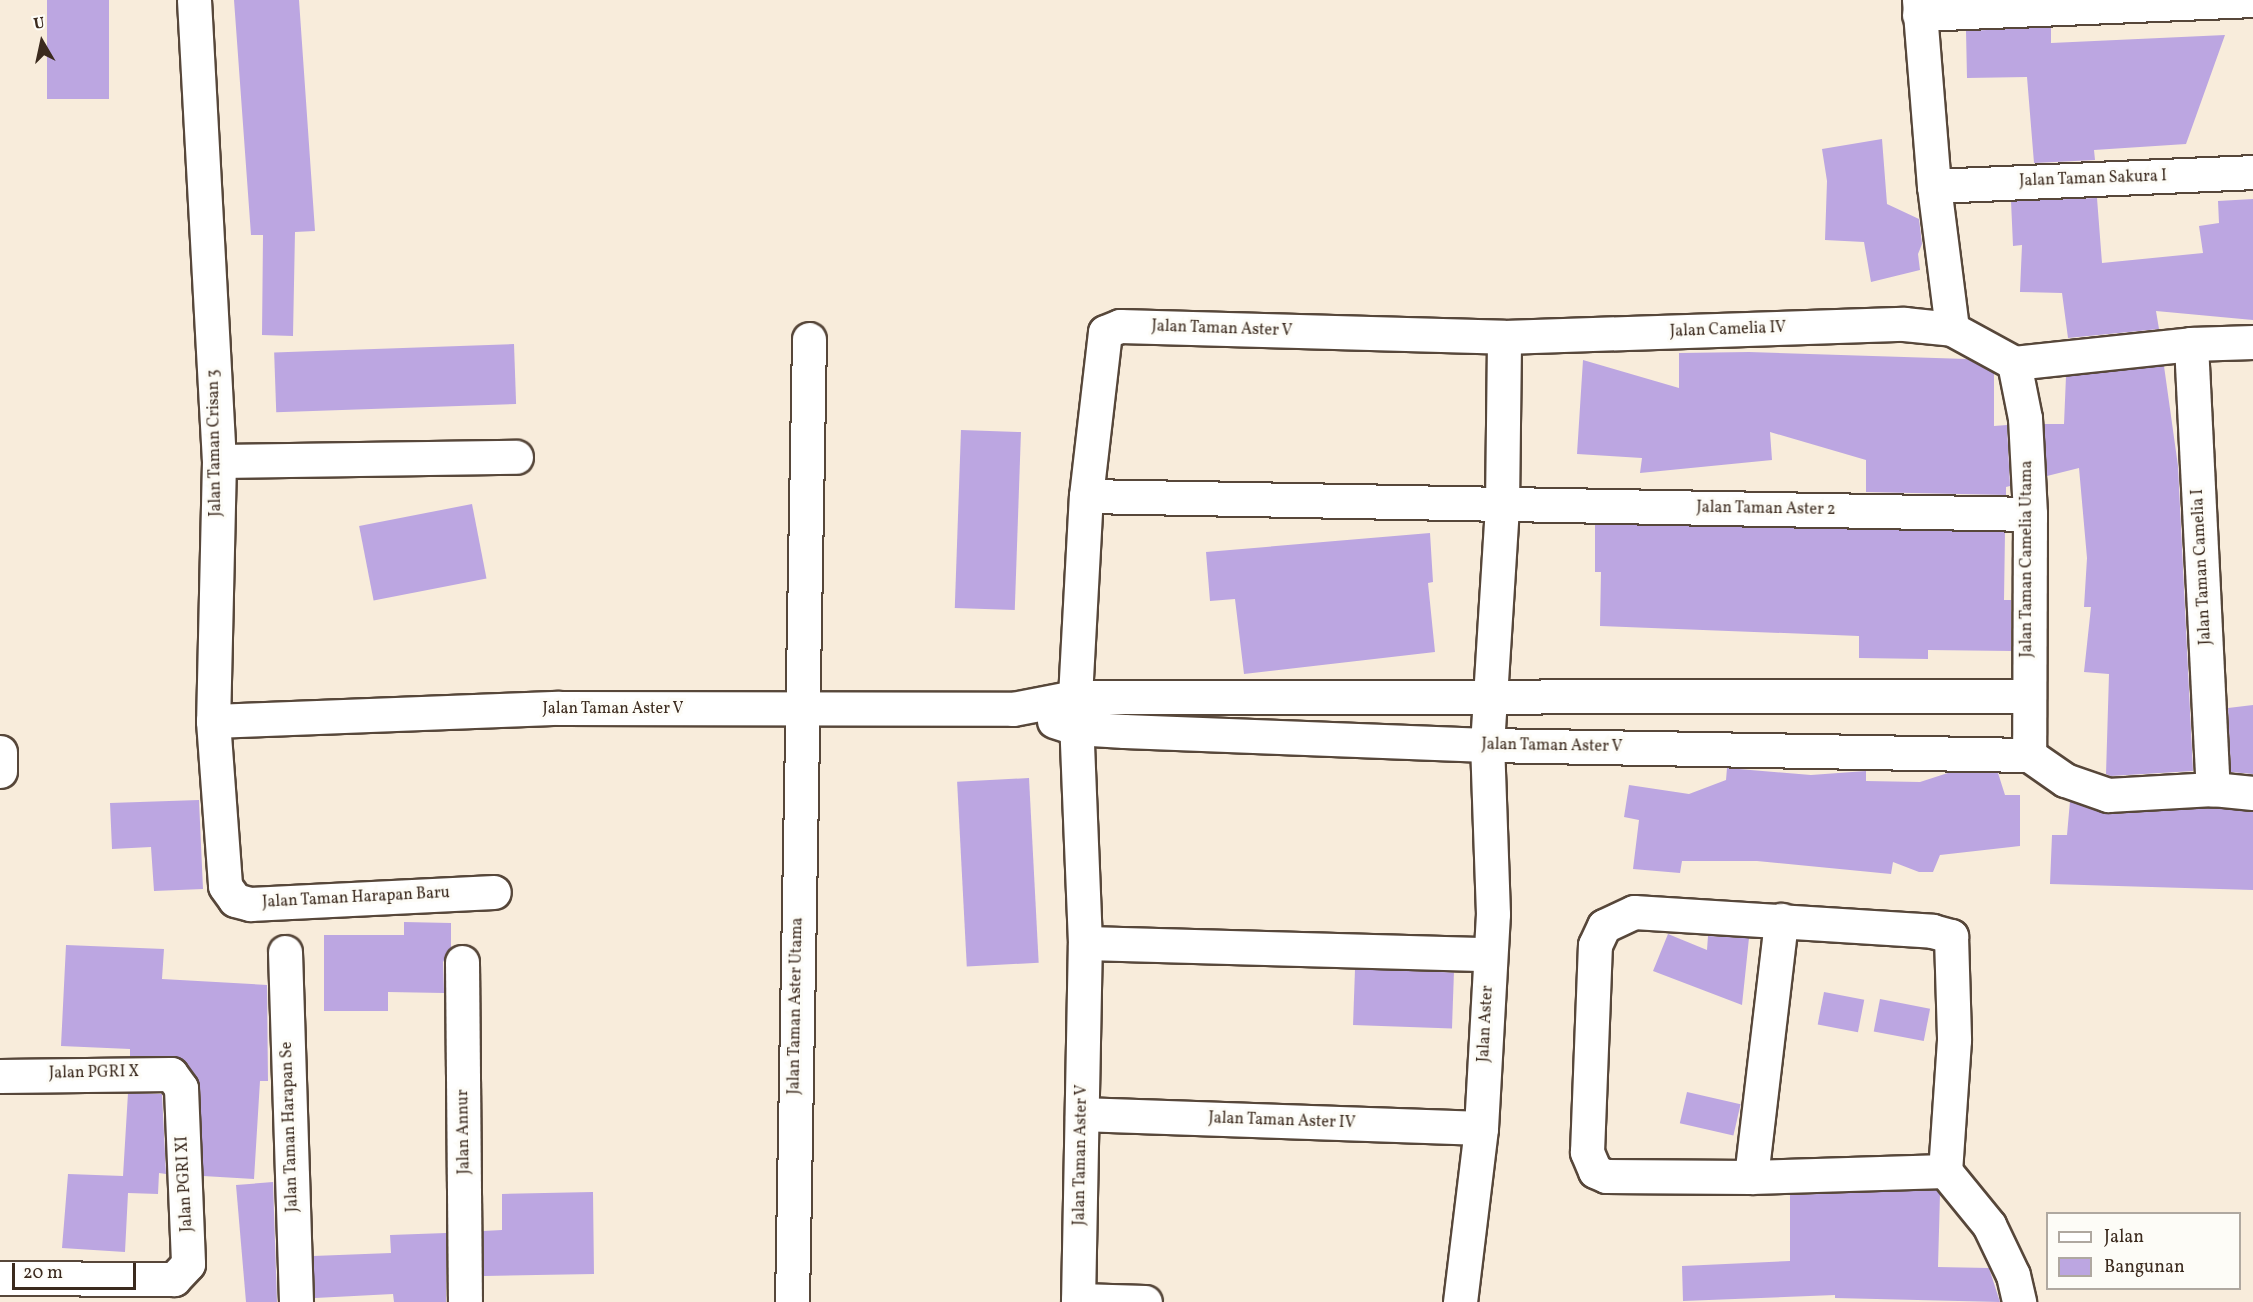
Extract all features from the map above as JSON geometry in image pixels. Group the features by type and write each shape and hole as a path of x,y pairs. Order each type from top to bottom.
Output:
{"street":[{"name":"Jalan Taman Crisan 3","path":"194,0 219,461 213,721 225,886"},
{"path":"1952,329 1934,186 1919,7 2253,0"},
{"name":"Jalan Taman Sakura I","path":"1934,186 2253,172"},
{"name":"Jalan Camelia IV","path":"1504,336 1904,324 1952,329 2014,363"},
{"name":"Jalan Taman Aster V","path":"1145,1302 1078,1301 1085,943 1075,712 1086,496 1101,350 1105,332 1120,326 1504,336"},
{"path":"1492,698 1502,506 1504,336"},
{"name":"Jalan Taman Aster Utama","path":"792,1302 800,710 809,339"},
{"path":"2014,363 2191,344 2253,342"},
{"name":"Jalan Taman Camelia I","path":"2191,344 2212,789"},
{"name":"Jalan Taman Camelia Utama","path":"2014,363 2025,418 2030,514 2027,696 2029,755"},
{"path":"219,461 516,457"},
{"path":"1086,496 1502,506"},
{"name":"Jalan Taman Aster 2","path":"1502,506 2030,514"},
{"name":"Jalan Taman Aster V","path":"1075,712 1492,698 2027,696"},
{"name":"Jalan Aster","path":"1460,1302 1481,1128 1493,914 1487,746 1492,698"},
{"name":"Jalan Taman Aster V","path":"213,721 560,708 1013,709 1075,712 1487,746 2029,755"},
{"path":"0,752 0,771"},
{"path":"2029,755 2065,780 2108,795 2212,789 2253,793"},
{"name":"Jalan Taman Harapan Baru","path":"225,886 235,900 250,904 494,892"},
{"path":"1945,1171 1751,1177 1606,1176 1594,1171 1587,1152 1595,945 1604,926 1618,916 1634,912 1932,931 1951,936 1954,1040 1945,1171 1989,1225 2013,1275 2019,1302"},
{"path":"1751,1177 1781,920"},
{"path":"1085,943 1490,954"},
{"name":"Jalan Taman Harapan Se","path":"285,952 296,1302"},
{"name":"Jalan Annur","path":"462,962 465,1302"},
{"name":"Jalan PGRI X","path":"0,1076 158,1072 171,1074 180,1088"},
{"name":"Jalan PGRI XI","path":"0,1278 162,1280 182,1275 188,1264 180,1088"},
{"name":"Jalan Taman Aster IV","path":"1082,1114 1481,1128"}],"building":[{"path":"47,0 109,0 109,99 47,99"},
{"path":"234,0 299,0 315,231 295,232 293,336 262,335 263,235 251,235"},
{"path":"2051,27 2051,43 2225,35 2186,144 2094,150 2095,160 2034,163 2027,77 1967,78 1966,31"},
{"path":"1882,139 1887,204 1919,219 1922,244 1918,254 1920,270 1871,282 1864,242 1825,240 1827,181 1822,149"},
{"path":"2097,198 2102,263 2203,253 2199,226 2219,223 2218,201 2253,199 2253,320 2156,311 2159,329 2068,338 2062,293 2020,292 2022,245 2013,246 2011,201"},
{"path":"514,344 516,404 276,412 274,352"},
{"path":"1749,352 1967,359 1994,373 1994,426 2007,425 2010,486 2006,487 2006,495 1866,492 1866,460 1770,432 1772,460 1640,473 1642,458 1577,454 1583,360 1679,388 1679,353"},
{"path":"2164,366 2178,466 2193,771 2111,776 2106,774 2109,674 2084,672 2091,607 2084,607 2087,558 2079,468 2047,476 2044,424 2064,424 2066,376"},
{"path":"961,430 1021,432 1015,610 955,608"},
{"path":"472,504 487,579 374,601 359,526"},
{"path":"1595,524 2005,532 2004,600 2011,600 2011,651 1928,650 1928,659 1859,658 1859,636 1600,626 1601,572 1595,572"},
{"path":"1430,533 1433,582 1428,583 1435,652 1244,674 1235,599 1210,601 1206,552"},
{"path":"2253,705 2253,774 2231,772 2228,708"},
{"path":"1727,768 1811,775 1866,771 1866,781 1920,782 1951,772 1998,773 2005,795 2020,795 2020,846 1940,855 1933,872 1919,872 1893,862 1891,874 1757,861 1682,861 1680,873 1633,869 1639,820 1624,817 1629,785 1689,794 1726,780"},
{"path":"1029,778 1039,963 967,967 957,782"},
{"path":"199,800 203,889 154,891 151,847 112,849 110,803"},
{"path":"2070,801 2109,814 2213,808 2253,811 2253,890 2050,884 2052,835 2067,835"},
{"path":"404,922 451,923 451,948 443,962 444,993 388,992 388,1011 324,1011 324,935 404,935"},
{"path":"1668,934 1707,950 1708,936 1749,938 1742,1005 1653,971"},
{"path":"66,945 164,949 162,979 267,985 268,1081 260,1081 254,1179 203,1176 200,1087 180,1058 130,1056 130,1049 61,1046"},
{"path":"1355,969 1454,972 1452,1028 1353,1025"},
{"path":"1824,992 1864,1000 1858,1032 1818,1024"},
{"path":"1880,999 1930,1009 1924,1041 1874,1031"},
{"path":"1687,1092 1741,1104 1733,1136 1680,1123"},
{"path":"128,1093 162,1094 166,1174 159,1173 158,1194 128,1193 125,1252 62,1248 68,1174 123,1176"},
{"path":"273,1182 277,1302 246,1302 236,1185"},
{"path":"1936,1190 1940,1194 1938,1267 1989,1268 2000,1302 1835,1298 1835,1295 1683,1301 1682,1266 1790,1261 1790,1195"},
{"path":"593,1192 594,1274 484,1276 483,1231 502,1230 502,1194"},
{"path":"446,1233 446,1302 394,1302 393,1294 315,1298 313,1256 391,1253 390,1235"}]}
